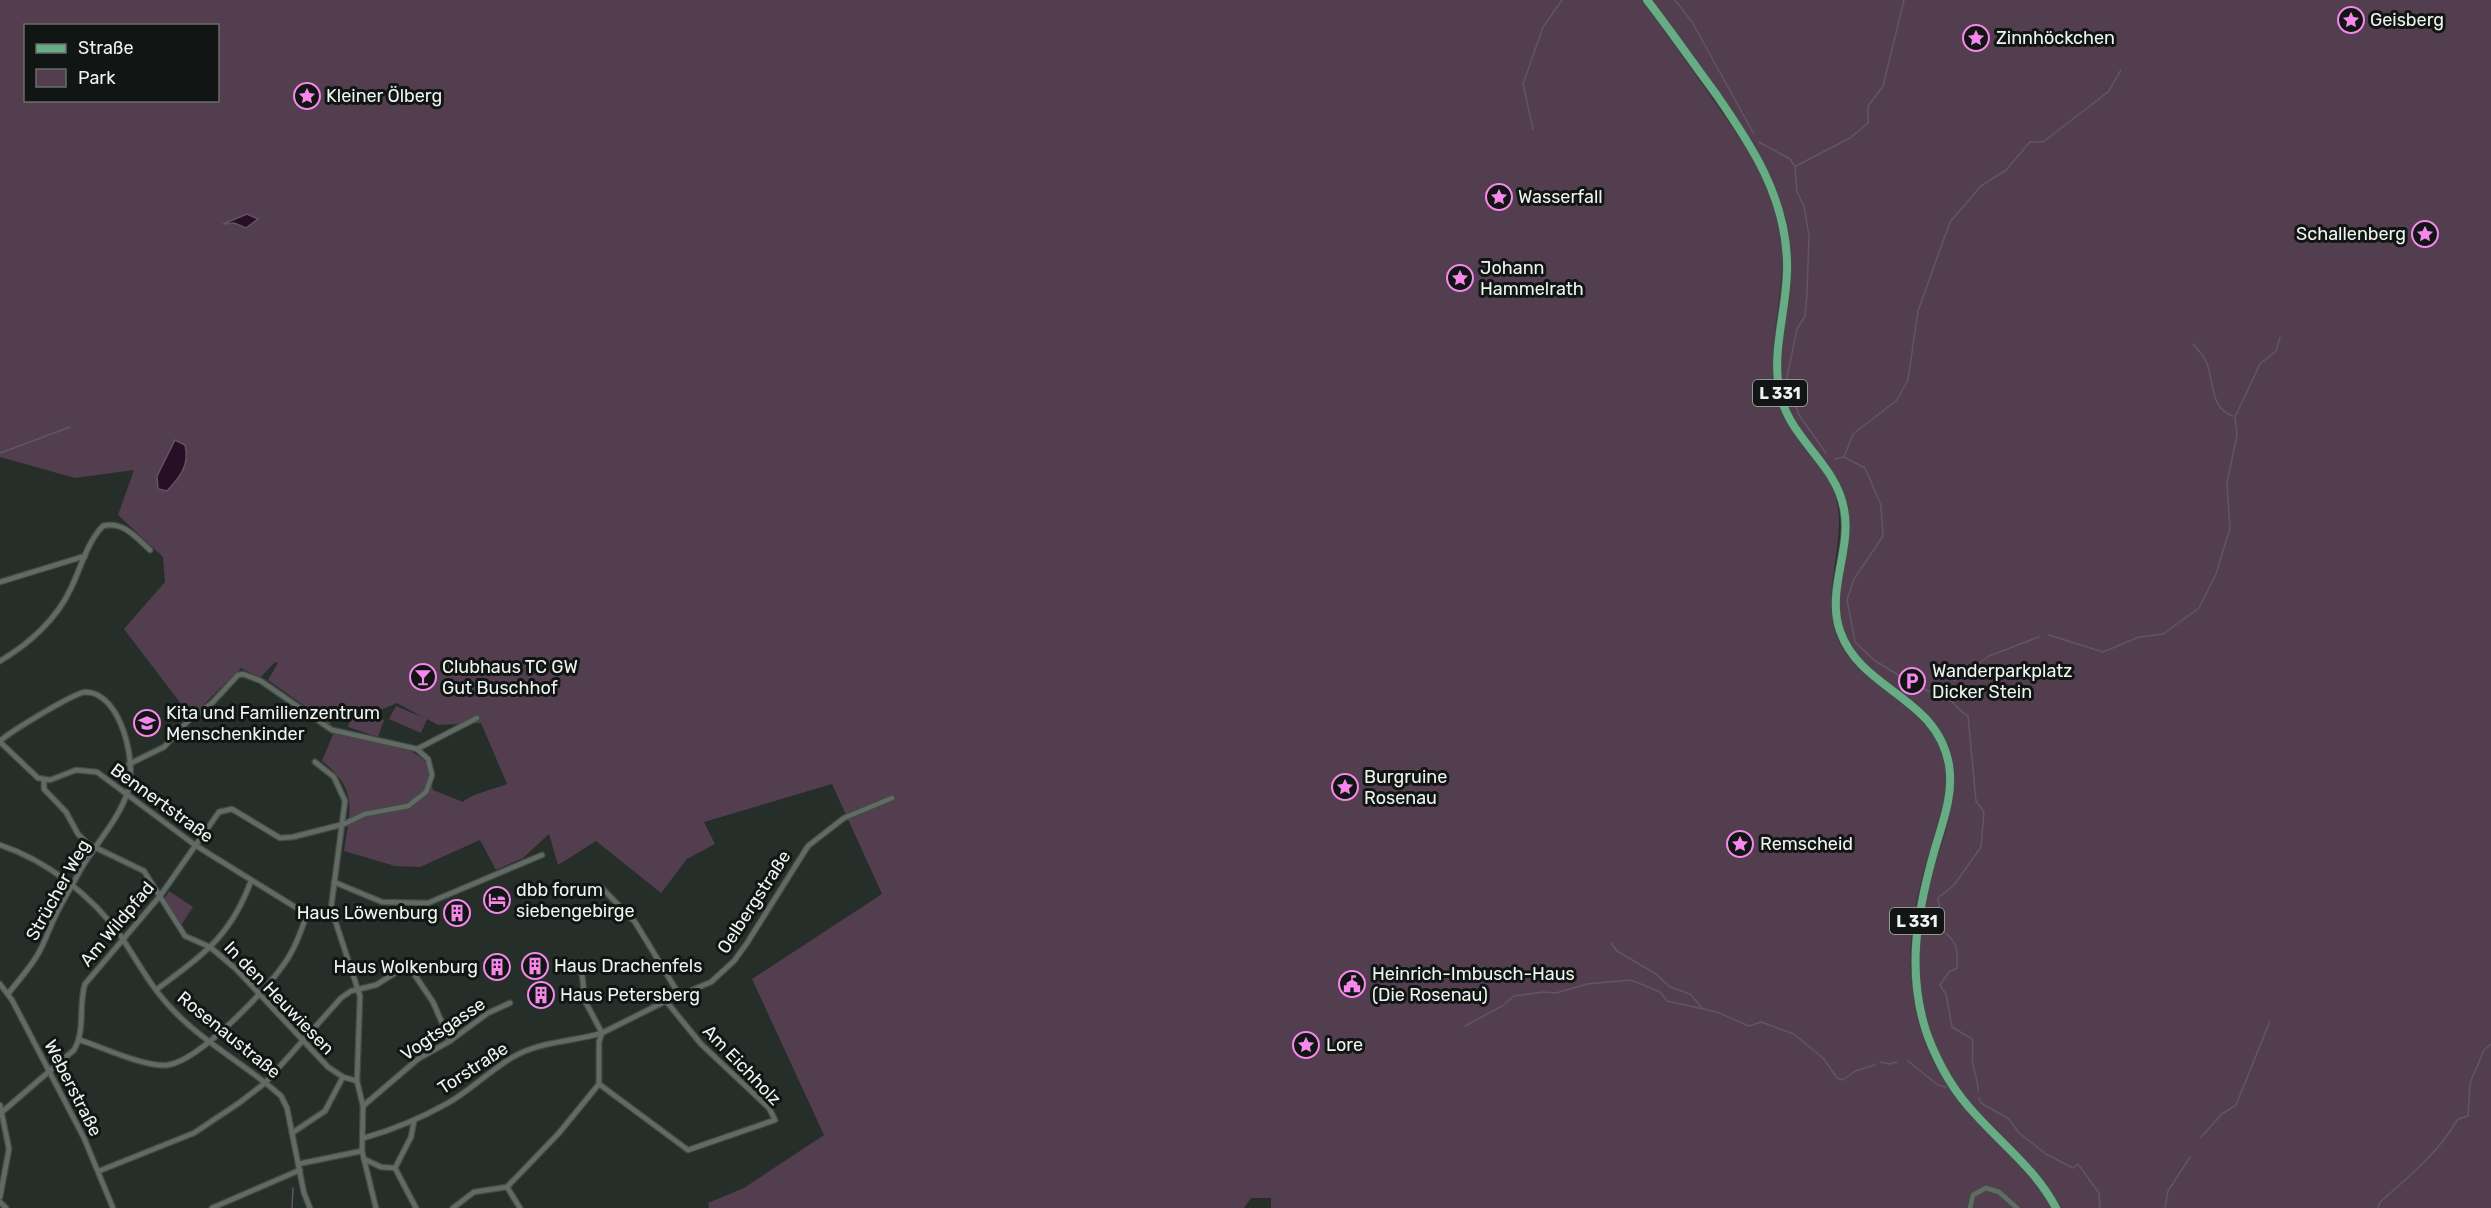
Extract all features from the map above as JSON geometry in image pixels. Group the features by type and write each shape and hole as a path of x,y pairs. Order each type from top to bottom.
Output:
{"main road":[{"name":"L 331","path":"1647,0 1748,140 1766,173 1779,207 1786,242 1787,278 1777,363 1778,386 1788,418 1829,471 1842,502 1846,535 1835,599 1840,630 1849,649 1862,666 1927,718 1945,751 1950,776 1948,802 1921,902 1915,943 1916,985 1927,1032 1939,1062 1960,1096 2029,1167 2056,1208"}],"street":[{"path":"0,661 23,646 52,618 70,591 98,530 103,526 111,524 130,531 150,550"},
{"path":"0,582 85,556"},
{"path":"129,764 160,751 188,721 212,703 233,679 243,674 261,681 332,730 417,749 423,753 432,770 431,784 423,796 408,806 365,814 344,824"},
{"path":"44,780 32,774 0,741 77,694 89,692 105,700 115,710 124,734 129,764 129,784 126,796"},
{"path":"417,749 477,718"},
{"path":"315,762 334,777 344,794 344,824 334,882 332,915 358,989 361,1015 357,1081 363,1106 362,1151 376,1208"},
{"name":"Bennertstraße","path":"44,780 76,770 90,770 195,844 307,914 285,963 260,992"},
{"name":"In den Heuwiesen","path":"44,780 45,789 66,812 78,834 95,849 144,871 177,927 185,936 210,947 260,992 328,1067 343,1077 357,1081"},
{"name":"Strücher Weg","path":"8,994 39,954 54,918 117,816 126,796"},
{"name":"Oelbergstraße","path":"602,1033 666,1001 711,982 734,961 808,846 844,818 892,798"},
{"name":"Am Wildpfad","path":"80,1040 81,997 85,984 160,896 213,816 223,809 232,809 280,838 344,824"},
{"name":"Rosenaustraße","path":"0,845 30,857 72,886 102,913 122,938 156,990 183,1020 265,1083 284,1102 310,1208"},
{"path":"334,882 382,902 428,903 542,855"},
{"path":"156,990 210,947 234,921 251,881"},
{"path":"601,887 635,922 680,996"},
{"path":"99,1171 204,1127 265,1083 341,998 358,989 376,985 408,965 433,1002 450,1041"},
{"path":"453,1208 474,1192 507,1187 559,1133 599,1084 599,1042 602,1033 585,1001 582,974 571,965"},
{"name":"Weberstraße","path":"0,984 8,994 49,1071 99,1171 113,1208"},
{"path":"2,1115 74,1050 80,1040 155,1065 169,1065 209,1042 260,992"},
{"name":"Am Eichholz","path":"599,1084 688,1150 775,1120 769,1108 701,1044 666,1001"},
{"name":"Vogtsgasse","path":"363,1106 418,1059 450,1041 488,1013 510,1004"},
{"name":"Torstraße","path":"364,1138 404,1122 414,1121 449,1102 530,1048 602,1033"},
{"path":"292,1133 325,1111 343,1077"},
{"path":"0,1105 9,1149 0,1197"},
{"path":"395,1168 411,1137 414,1121"},
{"path":"212,1208 299,1167 362,1151"},
{"path":"364,1159 381,1167 395,1168"},
{"path":"395,1168 416,1208"},
{"path":"507,1187 520,1208"},
{"path":"1970,1208 1973,1196 1986,1188 2000,1192 2017,1208"},
{"path":"0,1202 6,1208"}],"green space":[{"path":"0,0 1641,0 1734,129 1756,166 1773,205 1782,247 1781,284 1774,341 1774,379 1782,412 1826,474 1837,502 1838,536 1831,604 1832,621 1837,637 1848,656 1862,671 1927,726 1938,743 1945,765 1945,794 1917,898 1911,937 1913,994 1926,1046 1938,1070 1962,1105 2037,1184 2051,1208 1271,1208 1271,1198 1251,1198 1244,1208 709,1208 708,1203 744,1188 824,1135 752,979 882,894 832,784 704,822 715,844 687,859 661,893 596,841 558,865 549,834 523,858 496,870 480,840 420,867 395,866 344,851 349,812 347,791 334,772 322,761 334,732 384,742 420,756 426,763 433,790 463,802 477,794 507,784 481,723 438,725 427,719 421,733 389,719 396,706 424,718 397,703 376,712 342,706 330,724 268,680 278,663 275,662 260,678 241,668 191,717 124,629 165,582 163,557 118,515 134,470 75,478 0,457"},
{"path":"1652,0 2491,0 2491,1208 2060,1208 2038,1174 1968,1101 1950,1074 1936,1045 1925,1014 1919,987 1919,932 1923,905 1953,801 1952,766 1944,741 1933,721 1918,705 1868,665 1854,649 1844,630 1840,614 1840,598 1849,535 1847,502 1834,474 1797,425 1785,398 1782,382 1791,262 1784,211 1752,141"},
{"path":"354,710 384,720 378,737 348,727"},
{"path":"169,891 193,907 180,927 165,898"}],"shaded area":[{"path":"247,214 258,219 246,228 234,223 223,224"},
{"path":"175,440 185,445 185,465 180,476 167,491 158,489 157,476"}],"waterway":[{"path":"1533,129 1523,84 1543,27 1562,0"},
{"path":"1675,0 1692,22 1754,134"},
{"path":"1796,166 1850,138 1868,123 1868,106 1883,86 1904,0"},
{"path":"1844,457 1853,434 1897,400 1908,380 1918,311 1950,222 1981,186 2006,170 2030,142 2043,142 2108,92 2121,70"},
{"path":"1759,142 1790,159 1795,167 1797,192 1804,206 1809,236 1805,316 1797,329 1787,377 1799,415 1826,453"},
{"path":"2049,635 2103,652 2139,637 2163,634 2199,608 2216,574 2230,528 2227,483 2237,435 2235,417 2260,364 2276,351 2280,337"},
{"path":"2193,344 2208,366 2213,391 2219,406 2233,416"},
{"path":"0,453 70,427"},
{"path":"1835,459 1844,457 1865,468 1881,505 1883,536 1854,579 1847,600 1855,642 1874,660 1900,676"},
{"path":"1954,681 1989,656 2039,637"},
{"path":"1922,688 1948,699 1968,716 1976,801 1984,812 1981,847 1954,885 1938,898 1943,931 1954,943 1957,956 1957,968 1949,972 1940,985 1946,994 1952,1027 1972,1039 1972,1062 1978,1091"},
{"path":"1946,697 1950,690"},
{"path":"1611,943 1617,951 1656,974 1670,987 1690,994 1703,1009"},
{"path":"1465,1026 1502,1006 1514,996 1543,992 1556,993 1587,984 1631,980 1660,992 1667,1001 1717,1012 1749,1026 1761,1022 1794,1034 1824,1059 1837,1078 1843,1080 1855,1071 1875,1065"},
{"path":"2201,1137 2222,1114 2236,1105 2270,1021"},
{"path":"2378,1208 2380,1202 2442,1143 2458,1119 2468,1116 2470,1083 2484,1050 2491,1044"},
{"path":"1908,1061 1938,1085 1946,1087"},
{"path":"1880,1062 1889,1064 1897,1062"},
{"path":"1979,1098 1981,1103 2009,1119 2019,1133 2046,1154 2073,1168 2078,1164 2099,1193 2100,1208"},
{"path":"2165,1208 2168,1191 2190,1157"},
{"path":"292,1208 293,1188"}],"place":[{"name":"Geisberg","path":"2351,20"},
{"name":"Zinnhöckchen","path":"1976,38"},
{"name":"Kleiner Ölberg","path":"307,96"},
{"name":"Wasserfall","path":"1499,197"},
{"name":"Schallenberg","path":"2425,234"},
{"name":"Johann Hammelrath","path":"1460,278"},
{"name":"Clubhaus TC GW Gut Buschhof","path":"423,677"},
{"name":"Wanderparkplatz Dicker Stein","path":"1912,681"},
{"name":"Kita und Familienzentrum Menschenkinder","path":"147,723"},
{"name":"Burgruine Rosenau","path":"1345,787"},
{"name":"Remscheid","path":"1740,844"},
{"name":"dbb forum siebengebirge","path":"497,900"},
{"name":"Haus Löwenburg","path":"457,913"},
{"name":"Haus Drachenfels","path":"535,966"},
{"name":"Haus Wolkenburg","path":"497,967"},
{"name":"Heinrich-Imbusch-Haus (Die Rosenau)","path":"1352,984"},
{"name":"Haus Petersberg","path":"541,995"},
{"name":"Lore","path":"1306,1045"}]}
